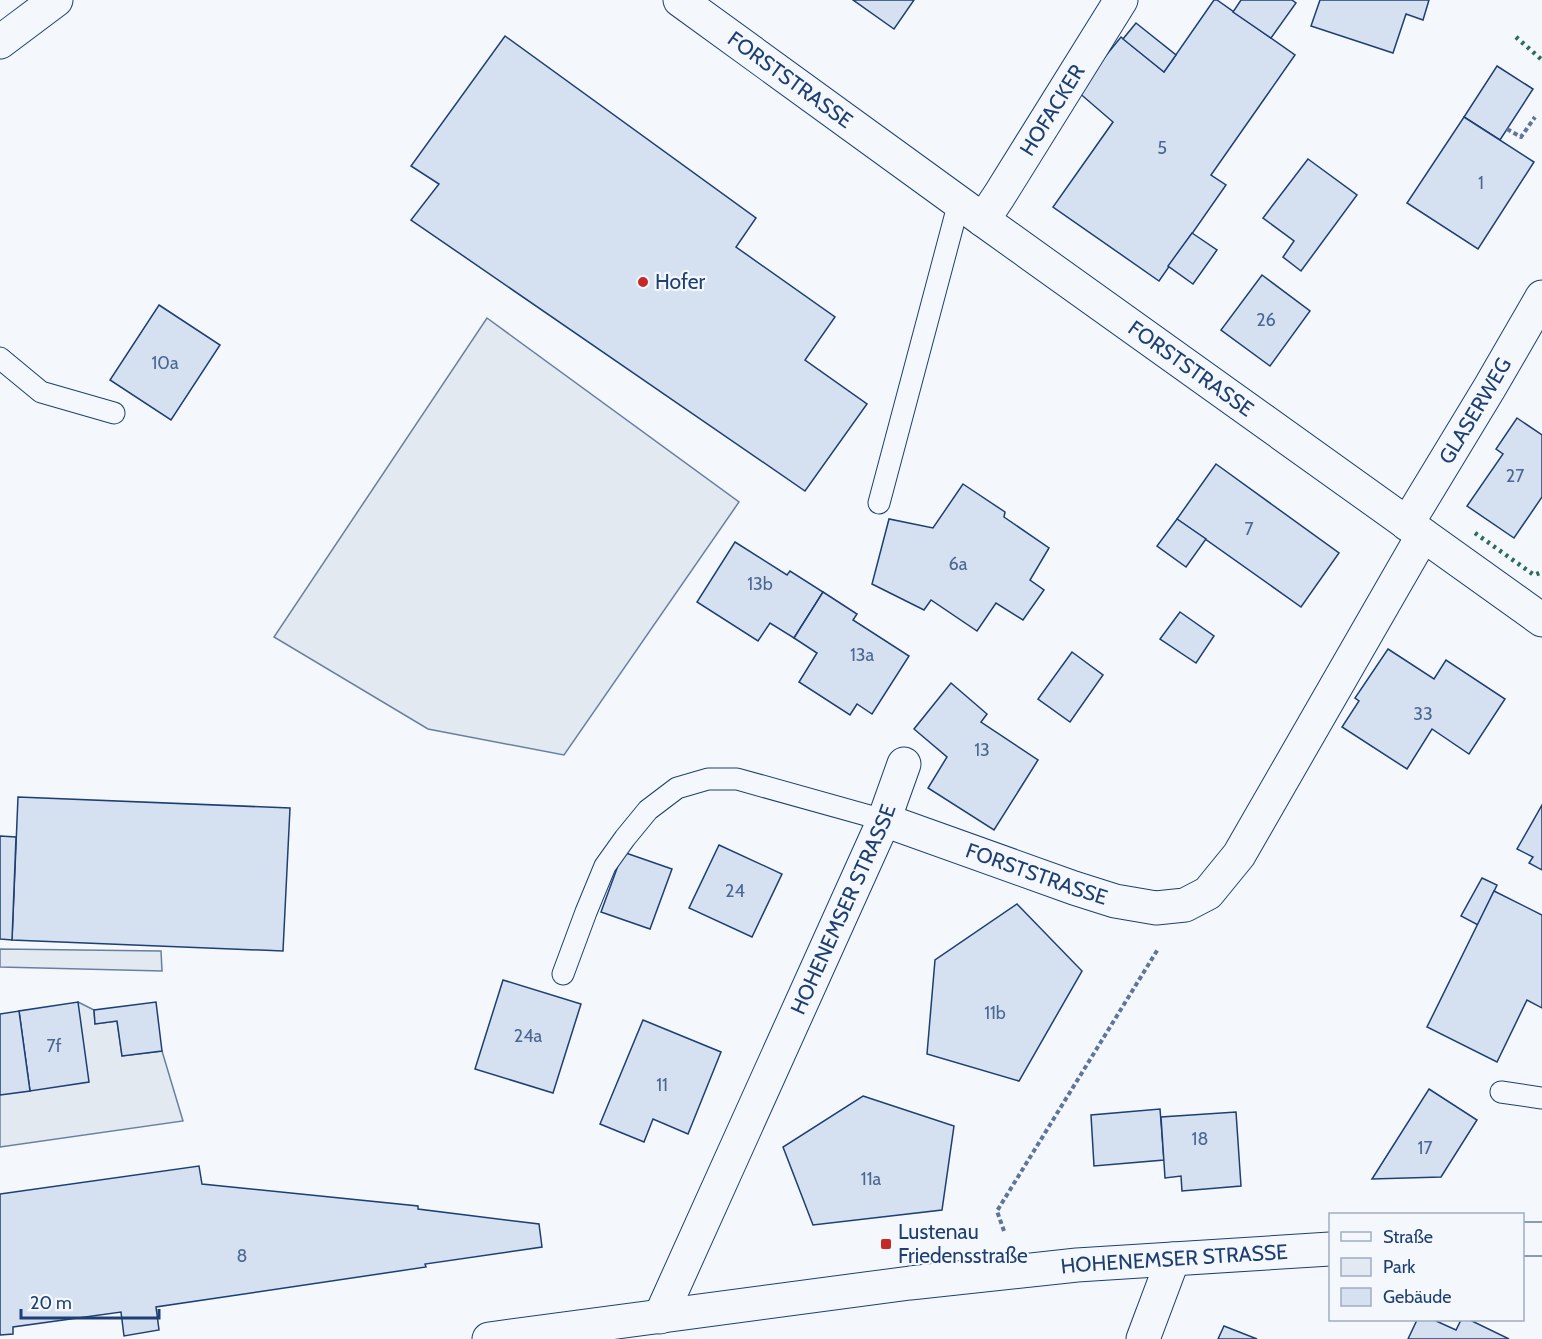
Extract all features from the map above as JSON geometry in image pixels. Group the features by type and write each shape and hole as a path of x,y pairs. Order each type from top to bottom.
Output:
{"street":[{"path":"0,42 56,0"},
{"name":"FORSTSTRASSE","path":"680,0 1542,620"},
{"name":"HOFACKER","path":"971,211 999,196 1121,0"},
{"name":"GLASERWEG","path":"1415,529 1478,406 1542,297"},
{"name":"FORSTSTRASSE","path":"884,820 1115,901 1156,908 1185,905 1208,893 1239,855 1415,529"},
{"name":"HOHENEMSER STRASSE","path":"660,1317 884,820 904,764"},
{"path":"1524,1239 1542,1239"},
{"name":"HOHENEMSER STRASSE","path":"489,1339 1008,1272 1077,1265 1329,1249"},
{"path":"1143,1339 1173,1259"}],"lane":[{"path":"879,503 971,211"},
{"path":"0,358 41,392 114,413"},
{"name":"FORSTSTRASSE","path":"563,974 605,866 648,810 677,788 708,779 736,779 884,820"},
{"path":"1501,1092 1542,1098"}],"path":[{"path":"1507,129 1521,137 1535,117"},
{"path":"1008,1272 1004,1233 997,1211 1185,905"}],"green space":[{"path":"487,318 739,502 564,755 428,729 274,637"},
{"path":"0,949 161,951 162,971 0,967"},
{"path":"78,1002 94,1010 95,1024 117,1021 122,1056 162,1051 183,1121 0,1147 0,1095"}],"building":[{"path":"853,0 914,0 894,29"},
{"path":"1214,0 1295,55 1211,175 1226,185 1159,281 1053,207 1113,122 1077,91 1121,37 1164,72"},
{"path":"1241,0 1292,0 1296,3 1271,38 1233,12"},
{"path":"1320,0 1429,0 1423,20 1406,14 1393,53 1311,26"},
{"path":"1136,23 1176,55 1164,72 1123,39"},
{"name":"Hofer","path":"505,36 756,218 736,247 835,317 805,360 867,404 805,491 411,220 439,184 411,166"},
{"path":"1497,66 1533,89 1500,140 1464,117"},
{"path":"1464,117 1534,162 1478,249 1407,203"},
{"path":"1308,159 1357,195 1301,271 1283,257 1294,241 1263,218"},
{"path":"1192,233 1217,250 1193,284 1168,266"},
{"path":"1262,275 1310,311 1270,366 1221,330"},
{"path":"159,305 220,345 171,420 110,380"},
{"path":"1517,418 1542,435 1542,497 1514,538 1467,506 1503,454 1496,449"},
{"path":"1216,464 1339,553 1301,607 1177,519"},
{"path":"963,484 1005,512 1004,517 1049,548 1030,580 1044,590 1023,620 996,603 977,631 931,600 924,610 872,584 889,519 933,528"},
{"path":"1177,519 1206,539 1186,567 1157,546"},
{"path":"735,542 787,575 790,571 823,592 794,638 770,623 758,641 697,602"},
{"path":"823,592 857,614 853,620 909,656 872,714 857,704 850,715 799,682 817,653 794,638"},
{"path":"1180,612 1214,636 1196,663 1160,639"},
{"path":"1388,649 1434,679 1446,660 1505,699 1469,754 1432,729 1407,769 1342,727 1359,701 1355,698"},
{"path":"1072,652 1103,675 1070,722 1038,699"},
{"path":"951,683 987,714 981,722 1038,760 994,830 928,788 947,757 914,729"},
{"path":"18,797 290,808 283,951 12,940"},
{"path":"1542,805 1542,870 1529,863 1533,857 1517,849"},
{"path":"0,836 16,837 12,940 0,939"},
{"path":"719,845 782,874 752,937 689,908"},
{"path":"623,852 672,869 650,929 601,912"},
{"path":"1482,878 1497,885 1478,925 1461,916"},
{"path":"1494,891 1542,915 1542,1008 1527,1000 1497,1062 1427,1027"},
{"path":"1017,904 1082,971 1019,1081 927,1054 935,960"},
{"path":"503,980 581,1004 553,1093 475,1069"},
{"path":"78,1002 89,1082 30,1091 19,1011"},
{"path":"156,1002 162,1051 122,1056 117,1021 95,1024 94,1010"},
{"path":"19,1011 30,1091 0,1095 0,1014"},
{"path":"643,1020 721,1052 688,1134 653,1119 644,1142 600,1124"},
{"path":"1429,1089 1477,1120 1441,1177 1372,1179"},
{"path":"863,1096 954,1126 942,1210 813,1225 783,1147"},
{"path":"1160,1109 1164,1160 1094,1166 1091,1115"},
{"path":"1236,1112 1241,1186 1182,1191 1181,1176 1165,1178 1161,1117"},
{"path":"199,1166 202,1184 418,1206 418,1209 539,1224 542,1247 425,1264 426,1267 156,1307 159,1330 124,1336 121,1312 13,1327 13,1334 0,1335 0,1194"},
{"path":"1417,1321 1436,1321 1456,1330 1460,1321 1472,1321 1509,1339 1408,1339"},
{"path":"1224,1326 1257,1339 1218,1339"}],"hedge":[{"path":"1516,37 1542,60"},
{"path":"1475,533 1534,575 1542,572"}],"place":[{"name":"Hofer","path":"643,282"},
{"name":"Lustenau Friedensstraße","path":"886,1244"}]}
